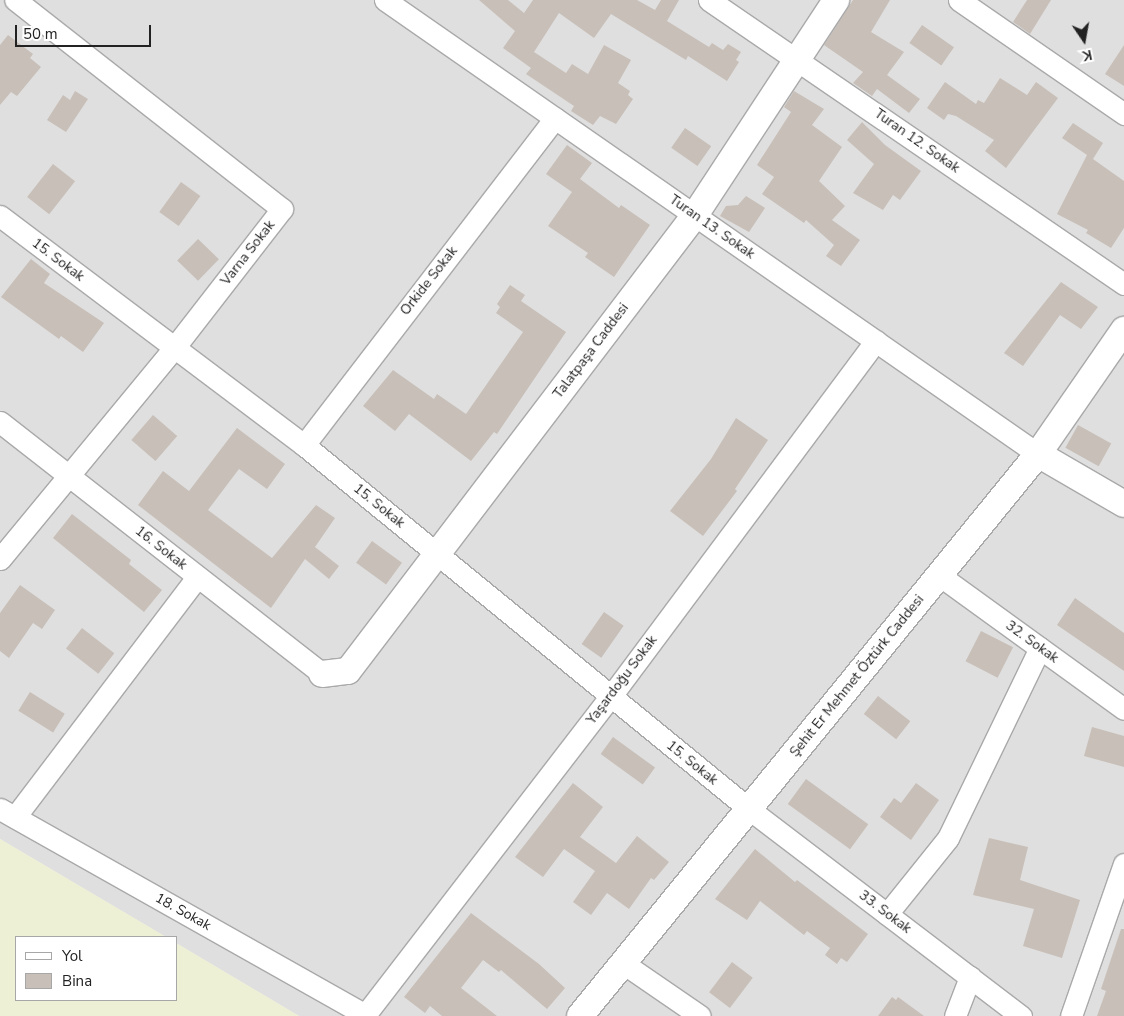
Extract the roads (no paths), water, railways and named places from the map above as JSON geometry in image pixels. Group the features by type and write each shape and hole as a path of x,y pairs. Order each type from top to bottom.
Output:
{"street":[{"path":"0,10 13,0"},
{"name":"Varna Sokak","path":"0,559 174,348 282,210 13,0"},
{"name":"Turan 13. Sokak","path":"385,0 1038,454"},
{"name":"Turan 12. Sokak","path":"709,0 1124,284"},
{"name":"Talatpaşa Caddesi","path":"322,674 348,671 695,215 836,0"},
{"path":"959,0 1124,114"},
{"name":"Orkide Sokak","path":"304,445 555,118"},
{"name":"15. Sokak","path":"0,216 304,445 748,809"},
{"name":"Şehit Er Mehmet Öztürk Caddesi","path":"580,1016 1038,454 1124,330"},
{"name":"Yaşardoğu Sokak","path":"366,1016 611,696 876,341"},
{"name":"16. Sokak","path":"0,422 322,674"},
{"path":"1038,454 1124,504"},
{"name":"32. Sokak","path":"939,576 1124,709"},
{"path":"7,813 197,577"},
{"path":"887,914 948,838 1040,648"},
{"name":"33. Sokak","path":"748,809 1021,1016"},
{"name":"18. Sokak","path":"7,813 366,1016"},
{"path":"1071,1016 1124,864"},
{"path":"623,962 700,1016"},
{"path":"955,1016 970,977"}]}
